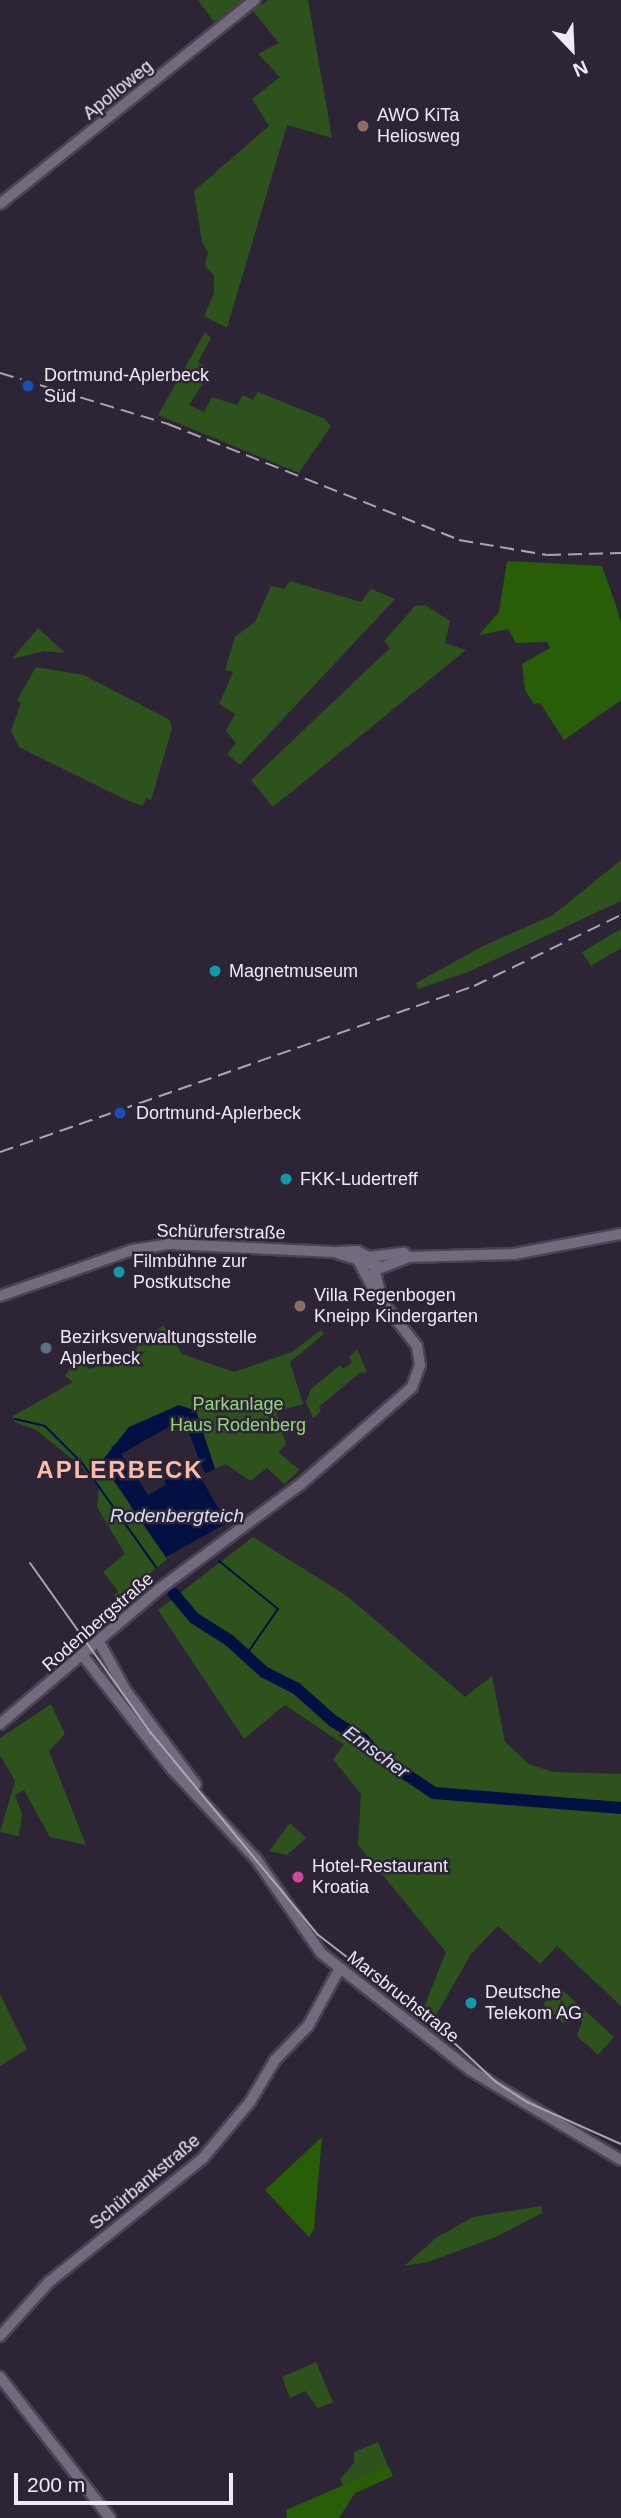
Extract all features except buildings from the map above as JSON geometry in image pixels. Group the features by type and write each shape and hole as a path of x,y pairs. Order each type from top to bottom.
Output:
{"street":[{"name":"Apolloweg","path":"0,204 255,0"},
{"name":"Schüruferstraße","path":"0,1296 71,1275 132,1250 169,1244 334,1252 351,1250 371,1264 404,1253 409,1257 524,1253 621,1234"},
{"name":"Rodenbergstraße","path":"0,1724 404,1395 417,1379 420,1359 414,1341 382,1299 371,1264"},
{"name":"Marsbruchstraße","path":"99,1642 126,1691 213,1809"},
{"name":"Marsbruchstraße","path":"83,1656 145,1738 213,1809 262,1867 304,1934 340,1968 480,2077 621,2160"},
{"name":"Schürbankstraße","path":"0,2336 49,2282 203,2158 250,2102 275,2060 308,2026 340,1968"},
{"path":"0,2376 110,2518"}],"green space":[{"path":"198,0 243,0 214,22"},
{"path":"268,0 308,0 332,138 287,125 227,328 204,316 214,293 214,275 205,266 208,252 202,242 194,191 269,126 252,99 280,77 258,54 279,43 253,11"},
{"path":"205,332 211,338 198,362 211,371 189,405 204,412 212,397 237,405 243,395 253,400 258,392 325,419 331,426 299,473 158,415"},
{"path":"507,561 602,566 615,603 621,623 621,700 564,740 540,703 534,704 525,690 522,664 550,648 547,642 516,643 508,629 479,635 499,612"},
{"path":"290,581 361,602 371,589 395,599 240,765 227,754 236,743 226,731 235,714 219,704 233,672 225,670 235,637 255,622 271,586 284,589"},
{"path":"425,605 450,621 445,643 466,650 273,807 251,780 390,648 384,641 415,606"},
{"path":"38,628 65,653 44,651 12,659"},
{"path":"36,667 84,675 170,720 172,729 151,800 146,798 143,806 124,799 19,747 11,731 21,703 17,700"},
{"path":"621,860 621,901 468,972 418,989 416,983 483,946 553,915"},
{"path":"621,929 621,948 591,966 582,952"},
{"name":"Parkanlage Haus Rodenberg","path":"163,1325 182,1354 234,1372 292,1352 321,1330 324,1334 290,1362 303,1404 276,1412 286,1445 278,1452 300,1470 284,1484 267,1468 250,1481 226,1464 215,1469 196,1411 140,1426 111,1447 131,1508 167,1559 116,1603 114,1595 118,1591 103,1572 125,1554 97,1507 99,1488 81,1466 36,1430 14,1422 13,1416 73,1382 65,1376 77,1360 90,1369 107,1363 112,1368"},
{"path":"357,1349 367,1372 359,1373 319,1407 321,1411 313,1418 306,1402 311,1389 340,1365 343,1369 352,1362 349,1357"},
{"path":"253,1537 347,1596 465,1697 492,1676 505,1742 529,1764 553,1772 621,1774 621,2006 557,1946 540,1964 498,1926 471,1954 435,2017 422,2012 446,1952 358,1845 361,1794 333,1759 344,1745 285,1705 244,1739 158,1610"},
{"path":"51,1704 65,1734 49,1751 86,1845 50,1837 24,1790 15,1795 22,1814 19,1836 0,1832 15,1781 0,1755 0,1738"},
{"path":"290,1823 306,1838 287,1855 269,1851"},
{"path":"559,1987 614,2037 598,2055 577,2036 582,2021 578,2018 563,2023 543,2004"},
{"path":"0,1994 27,2049 0,2066"},
{"path":"322,2137 314,2229 309,2237 265,2190"},
{"path":"542,2206 542,2213 496,2237 428,2262 404,2266 436,2238 473,2217"},
{"path":"316,2362 333,2402 318,2408 305,2391 290,2398 282,2377"},
{"path":"378,2442 388,2466 343,2486 340,2479 354,2463 354,2452"},
{"path":"388,2466 393,2476 355,2493 339,2518 287,2518 286,2510"}],"water":[{"name":"Rodenbergteich","path":"179,1405 196,1411 215,1469 206,1473 202,1467 186,1425 191,1422 188,1416 121,1454 148,1495 166,1485 164,1481 194,1466 227,1523 166,1557 101,1462 129,1427"}],"waterway":[{"name":"Emscher","path":"15,1419 45,1426 82,1463 156,1567"},
{"path":"219,1561 278,1609 246,1655"},
{"name":"Emscher","path":"174,1594 194,1618 229,1640 264,1672 296,1688 333,1721 363,1739 377,1755 434,1793 621,1808"}],"tram line":[{"path":"30,1563 151,1733 317,1934 434,2024 496,2082 527,2102 621,2144"}],"railway":[{"path":"0,373 168,424 459,540 547,555 621,553"},
{"path":"0,1152 474,986 621,915"}],"place":[{"name":"AWO KiTa Heliosweg","path":"363,126"},
{"name":"Dortmund-Aplerbeck Süd","path":"28,386"},
{"name":"Magnetmuseum","path":"215,971"},
{"name":"Dortmund-Aplerbeck","path":"120,1113"},
{"name":"FKK-Ludertreff","path":"286,1179"},
{"name":"Filmbühne zur Postkutsche","path":"119,1272"},
{"name":"Villa Regenbogen Kneipp Kindergarten","path":"300,1306"},
{"name":"Bezirksverwaltungsstelle Aplerbeck","path":"46,1348"},
{"name":"Hotel-Restaurant Kroatia","path":"298,1877"},
{"name":"Deutsche Telekom AG","path":"471,2003"}],"district":[{"name":"APLERBECK","path":"120,1470"}]}
